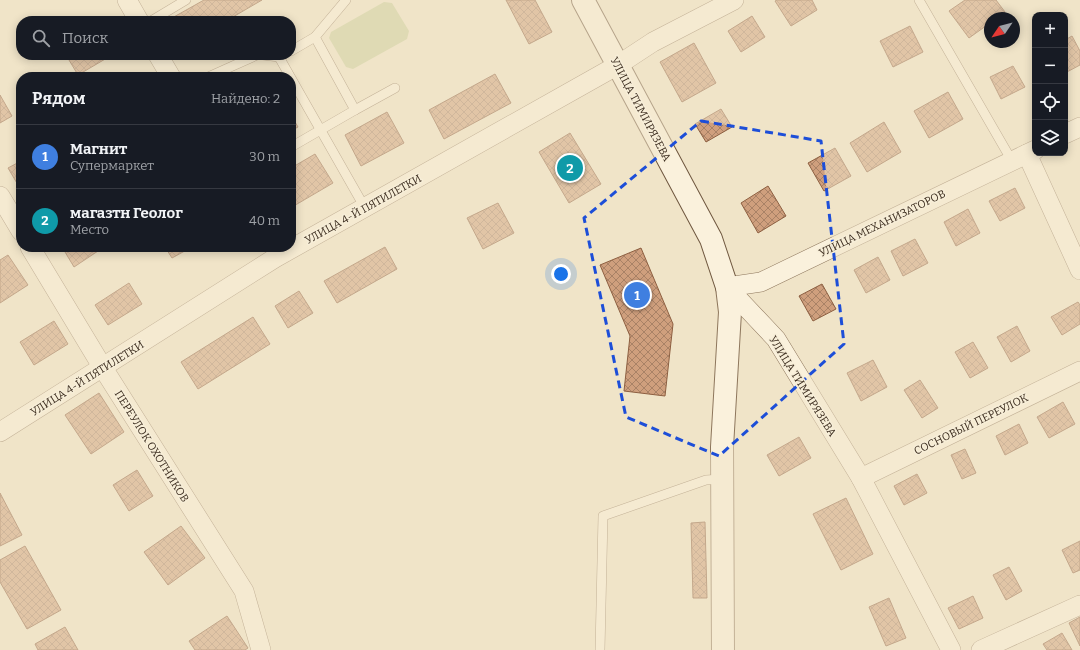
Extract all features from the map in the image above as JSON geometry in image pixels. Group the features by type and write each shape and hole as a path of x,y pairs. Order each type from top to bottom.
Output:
{"street":[{"path":"127,0 136,16"},
{"name":"УЛИЦА ТИМИРЯЗЕВА","path":"583,0 712,239 727,287 776,339 861,478 951,650"},
{"name":"УЛИЦА 4-Й ПЯТИЛЕТКИ","path":"296,241 365,208 618,64 653,42 734,0"},
{"path":"161,60 168,72"},
{"path":"1068,133 1080,127"},
{"path":"1025,155 1080,270"},
{"name":"УЛИЦА МЕХАНИЗАТОРОВ","path":"727,287 761,282 1025,155"},
{"path":"0,196 16,223"},
{"name":"ПЕРЕУЛОК ОХОТНИКОВ","path":"33,252 103,368 244,591 261,650"},
{"name":"УЛИЦА 4-Й ПЯТИЛЕТКИ","path":"0,432 103,368 271,253"},
{"path":"723,650 722,479 730,312 727,287"},
{"name":"СОСНОВЫЙ ПЕРЕУЛОК","path":"861,478 1080,371"},
{"path":"981,650 1080,605"}],"lane":[{"path":"159,16 186,0"},
{"path":"296,48 315,37 346,0"},
{"path":"919,0 1025,155"},
{"path":"315,37 355,110"},
{"path":"219,72 246,60"},
{"path":"283,60 290,72"},
{"path":"296,83 365,208"},
{"path":"296,144 395,88"},
{"path":"600,650 603,516 706,480 722,479"}],"highlighted area":[{"path":"701,121 821,141 844,344 719,456 626,417 584,218"}],"green space":[{"path":"384,2 392,3 409,31 407,39 353,69 346,67 329,38 331,32"}],"building":[{"path":"204,0 262,0 235,16 176,16"},
{"path":"506,0 535,0 552,32 529,44"},
{"path":"812,0 817,10 791,26 775,1"},
{"path":"965,0 996,0 1005,12 984,12 984,27 969,38 949,11"},
{"path":"752,16 765,37 741,52 728,31"},
{"path":"910,26 923,52 893,67 880,41"},
{"path":"1072,36 1080,51 1080,65 1068,71 1068,48 1068,38"},
{"path":"694,43 716,83 682,102 660,62"},
{"path":"69,60 104,60 83,72 76,72"},
{"path":"1013,66 1025,87 1001,99 990,77"},
{"path":"495,74 511,103 444,139 429,110"},
{"path":"948,92 963,119 929,138 914,111"},
{"path":"0,95 12,116 0,123"},
{"path":"721,109 732,127 706,142 695,124"},
{"path":"387,112 404,143 361,166 345,135"},
{"path":"884,122 901,152 867,172 850,143"},
{"path":"570,133 601,184 569,203 539,152"},
{"path":"835,148 851,176 824,191 808,163"},
{"path":"315,154 333,183 296,205 296,165"},
{"path":"16,164 16,182 8,168"},
{"path":"768,186 786,216 758,233 741,203"},
{"path":"1015,188 1025,208 1000,221 989,201"},
{"path":"498,203 514,233 483,249 467,218"},
{"path":"968,209 980,233 956,246 944,222"},
{"path":"915,239 928,263 903,276 891,251"},
{"path":"385,247 397,269 337,303 324,281"},
{"path":"641,248 673,324 665,396 624,391 630,336 600,265"},
{"path":"65,252 96,252 74,267"},
{"path":"168,252 183,252 172,258"},
{"path":"8,255 28,285 0,303 0,260"},
{"path":"878,257 890,280 866,293 854,270"},
{"path":"129,283 142,304 108,325 95,305"},
{"path":"822,284 836,309 813,321 799,296"},
{"path":"299,291 313,313 288,328 275,306"},
{"path":"1078,302 1080,305 1080,324 1062,335 1051,317"},
{"path":"253,317 270,344 198,389 181,362"},
{"path":"54,321 68,344 34,365 20,342"},
{"path":"1017,326 1030,351 1011,362 997,337"},
{"path":"973,342 988,368 970,378 955,352"},
{"path":"873,360 887,387 861,401 847,373"},
{"path":"920,380 938,408 922,418 904,390"},
{"path":"99,393 124,432 91,454 65,415"},
{"path":"1063,402 1075,424 1049,438 1037,417"},
{"path":"1019,424 1028,443 1005,455 996,436"},
{"path":"799,437 811,458 779,476 767,455"},
{"path":"965,449 976,473 962,479 951,455"},
{"path":"137,470 153,496 129,511 113,485"},
{"path":"917,474 927,493 904,505 894,486"},
{"path":"0,493 22,535 0,546"},
{"path":"846,498 873,554 841,570 813,514"},
{"path":"705,522 707,598 693,598 691,523"},
{"path":"181,526 205,558 168,585 144,552"},
{"path":"1080,541 1080,570 1073,573 1062,550"},
{"path":"25,546 61,610 27,629 0,582 0,560"},
{"path":"1009,567 1022,591 1006,600 993,575"},
{"path":"973,596 983,618 959,629 948,608"},
{"path":"889,598 906,638 886,646 869,607"},
{"path":"227,616 248,648 245,650 195,650 189,641"},
{"path":"1080,617 1080,646 1069,623"},
{"path":"65,627 78,650 38,650 35,644"},
{"path":"1062,633 1072,650 1047,650 1043,644"}],"place":[{"name":"магазтн Геолог","path":"570,168"},
{"name":"Магнит","path":"637,295"}]}
